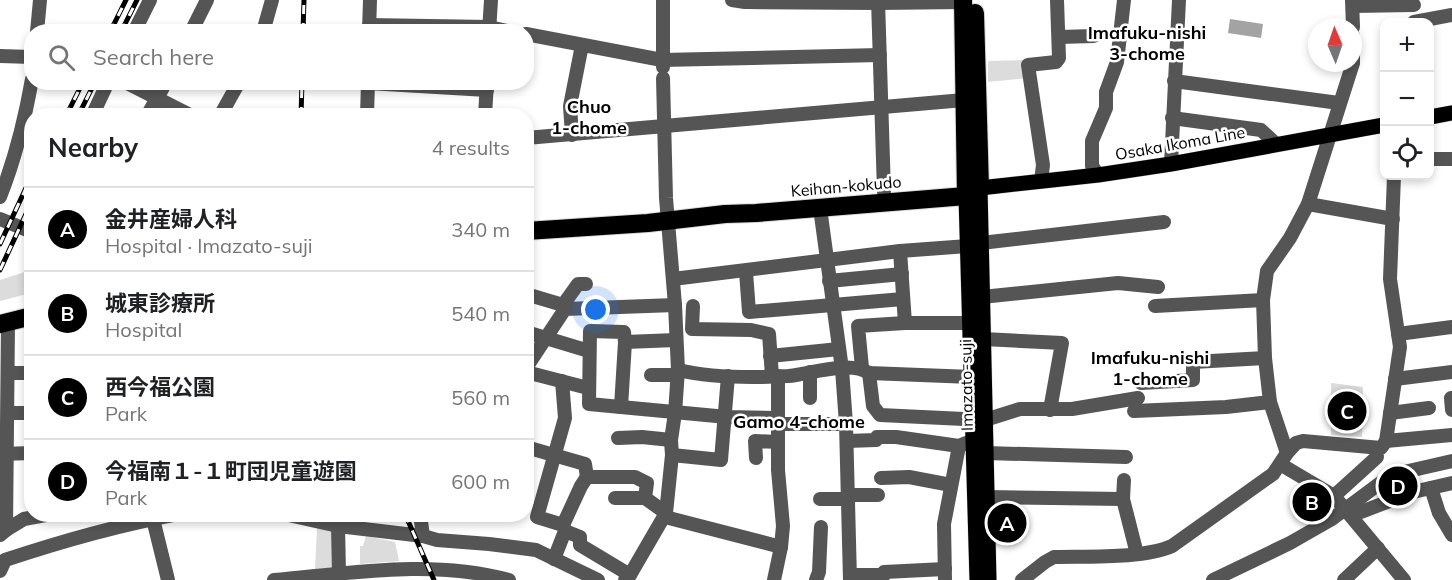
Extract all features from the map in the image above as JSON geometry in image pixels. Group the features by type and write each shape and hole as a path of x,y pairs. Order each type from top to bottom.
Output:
{"highway":[{"path":"967,0 964,100 971,190"},
{"path":"967,0 971,190"},
{"name":"Keihan-kokudo","path":"534,231 564,230 667,216 681,208 738,202 884,192 971,190"},
{"name":"Keihan-kokudo","path":"534,221 726,214 820,208 971,190"},
{"path":"3,320 24,309"},
{"path":"3,320 24,317"}],"main road":[{"path":"1434,116 1452,113"},
{"name":"Osaka Ikoma Line","path":"971,190 1171,164 1380,126"},
{"name":"Imazato-suji","path":"971,190 982,297 983,339 979,421 966,444 975,485 977,580"},
{"name":"Imazato-suji","path":"975,244 971,323 972,377 986,453 989,580"}],"street":[{"path":"38,24 40,0"},
{"path":"138,24 150,0"},
{"path":"195,24 207,0"},
{"path":"265,24 272,0"},
{"path":"369,24 370,0"},
{"path":"489,24 491,0"},
{"path":"562,381 565,418 537,517 580,537 580,544 628,578 665,515 675,413 677,372 675,305 667,216 663,0"},
{"path":"732,0 745,2 967,0"},
{"path":"1041,182 1043,165 1028,65 1056,62 1059,58 1057,0"},
{"path":"1098,175 1092,166 1092,141 1106,108 1106,92 1117,62 1124,0"},
{"path":"1171,164 1179,0"},
{"path":"878,2 884,192"},
{"path":"1353,18 1352,3 1414,2 1414,18"},
{"path":"1434,18 1452,15"},
{"path":"534,36 582,45 663,71 880,55"},
{"path":"1059,37 1094,36"},
{"path":"572,135 570,106 582,45"},
{"path":"0,56 24,57"},
{"path":"1350,72 1308,204 1290,238 1267,271 1263,300 1265,358 1270,402 1284,458 1334,496 1404,580"},
{"path":"1174,81 1339,103"},
{"path":"26,108 30,90"},
{"path":"96,108 104,90"},
{"path":"141,90 176,108"},
{"path":"152,108 162,90"},
{"path":"224,108 235,90"},
{"path":"367,108 368,90"},
{"path":"486,108 487,90"},
{"path":"534,137 964,100"},
{"path":"0,197 10,171 24,115"},
{"path":"1172,118 1261,130 1276,144"},
{"path":"1434,159 1452,159"},
{"path":"1334,496 1381,449 1390,413 1400,347 1390,279 1394,180"},
{"path":"1308,204 1392,219"},
{"path":"820,208 842,369 847,441 850,578 884,575 884,572 945,575 944,524 952,483 966,444 896,437 847,441"},
{"path":"0,219 24,229"},
{"path":"673,279 1164,222"},
{"path":"900,251 905,323"},
{"path":"746,272 750,330"},
{"path":"829,281 902,274"},
{"path":"534,357 578,285 586,284"},
{"path":"982,297 1118,284 1158,287"},
{"path":"534,297 564,307 675,305"},
{"path":"749,312 903,299"},
{"path":"1155,306 1263,300"},
{"path":"693,306 692,329 750,330 769,334 770,356 775,376 783,526 774,580"},
{"path":"3,320 9,373 4,453 3,566 54,544 141,522"},
{"path":"971,323 858,326 873,406 880,415 979,421 1020,409 1072,410 1136,405 1226,407 1270,402"},
{"path":"1398,333 1452,327"},
{"path":"621,407 624,332 590,332 589,404 675,413 846,424"},
{"path":"534,335 589,351"},
{"path":"983,339 1062,343 1050,410"},
{"path":"625,342 676,340"},
{"path":"770,356 839,349"},
{"path":"1141,383 1192,380 1192,362 1265,358"},
{"path":"651,375 677,372 728,376 775,376 842,369 972,377"},
{"path":"534,372 588,388"},
{"path":"810,372 810,398"},
{"path":"1395,379 1452,372"},
{"path":"9,373 24,373"},
{"path":"672,455 721,460 728,376"},
{"path":"1390,413 1429,408"},
{"path":"8,413 24,413"},
{"path":"1022,580 1054,557 1137,554 1172,546 1273,474 1296,443 1302,441 1381,449 1452,435"},
{"path":"618,438 642,437 671,440"},
{"path":"756,458 755,441 778,442"},
{"path":"534,449 585,464 587,477 581,486 554,558"},
{"path":"1381,449 1390,475"},
{"path":"4,453 24,453"},
{"path":"986,453 1126,457"},
{"path":"1213,580 1307,534 1346,510 1359,497 1390,475 1452,461"},
{"path":"587,477 635,477 647,483 645,498"},
{"path":"881,478 909,477 975,485"},
{"path":"1124,480 1123,499 1137,554"},
{"path":"1346,510 1361,512 1413,492 1452,483"},
{"path":"1431,488 1446,512 1452,535"},
{"path":"820,498 878,495"},
{"path":"987,497 1123,499"},
{"path":"615,498 645,498 665,515 781,546"},
{"path":"2,536 24,519"},
{"path":"154,522 168,580"},
{"path":"320,522 423,536 437,540 536,550 598,580"},
{"path":"421,522 423,536"},
{"path":"338,526 338,576"},
{"path":"816,580 819,572 821,527"},
{"path":"1344,580 1378,548"},
{"path":"274,580 338,576 393,569 432,568 471,572 509,580"}],"shaded area":[{"path":"1230,19 1263,24 1261,38 1228,33"},
{"path":"1024,60 1028,78 988,82 988,61"},
{"path":"24,272 24,295 0,301 0,280"},
{"path":"1331,383 1363,387 1362,437 1331,435"},
{"path":"1407,478 1409,488 1385,496 1381,490 1388,485"},
{"path":"317,528 336,530 336,567 315,569"},
{"path":"366,536 395,542 399,561 360,564 360,546 363,546"}],"railway":[{"path":"114,24 126,0"},
{"path":"125,24 137,0"},
{"path":"303,24 304,0"},
{"path":"70,108 79,90"},
{"path":"82,108 91,90"},
{"path":"301,108 302,90"},
{"path":"0,244 24,192"},
{"path":"0,270 24,218"},
{"path":"409,522 434,580"}],"place":[{"name":"西今福公園","path":"1347,411"},
{"name":"今福南１-１町団児童遊園","path":"1398,486"},
{"name":"城東診療所","path":"1312,502"},
{"name":"金井産婦人科","path":"1007,523"}],"district":[{"name":"Imafuku-nishi 3-chome","path":"1147,43"},
{"name":"Chuo 1-chome","path":"589,117"},
{"name":"Imafuku-nishi 1-chome","path":"1150,368"},
{"name":"Gamo 4-chome","path":"799,422"}]}
